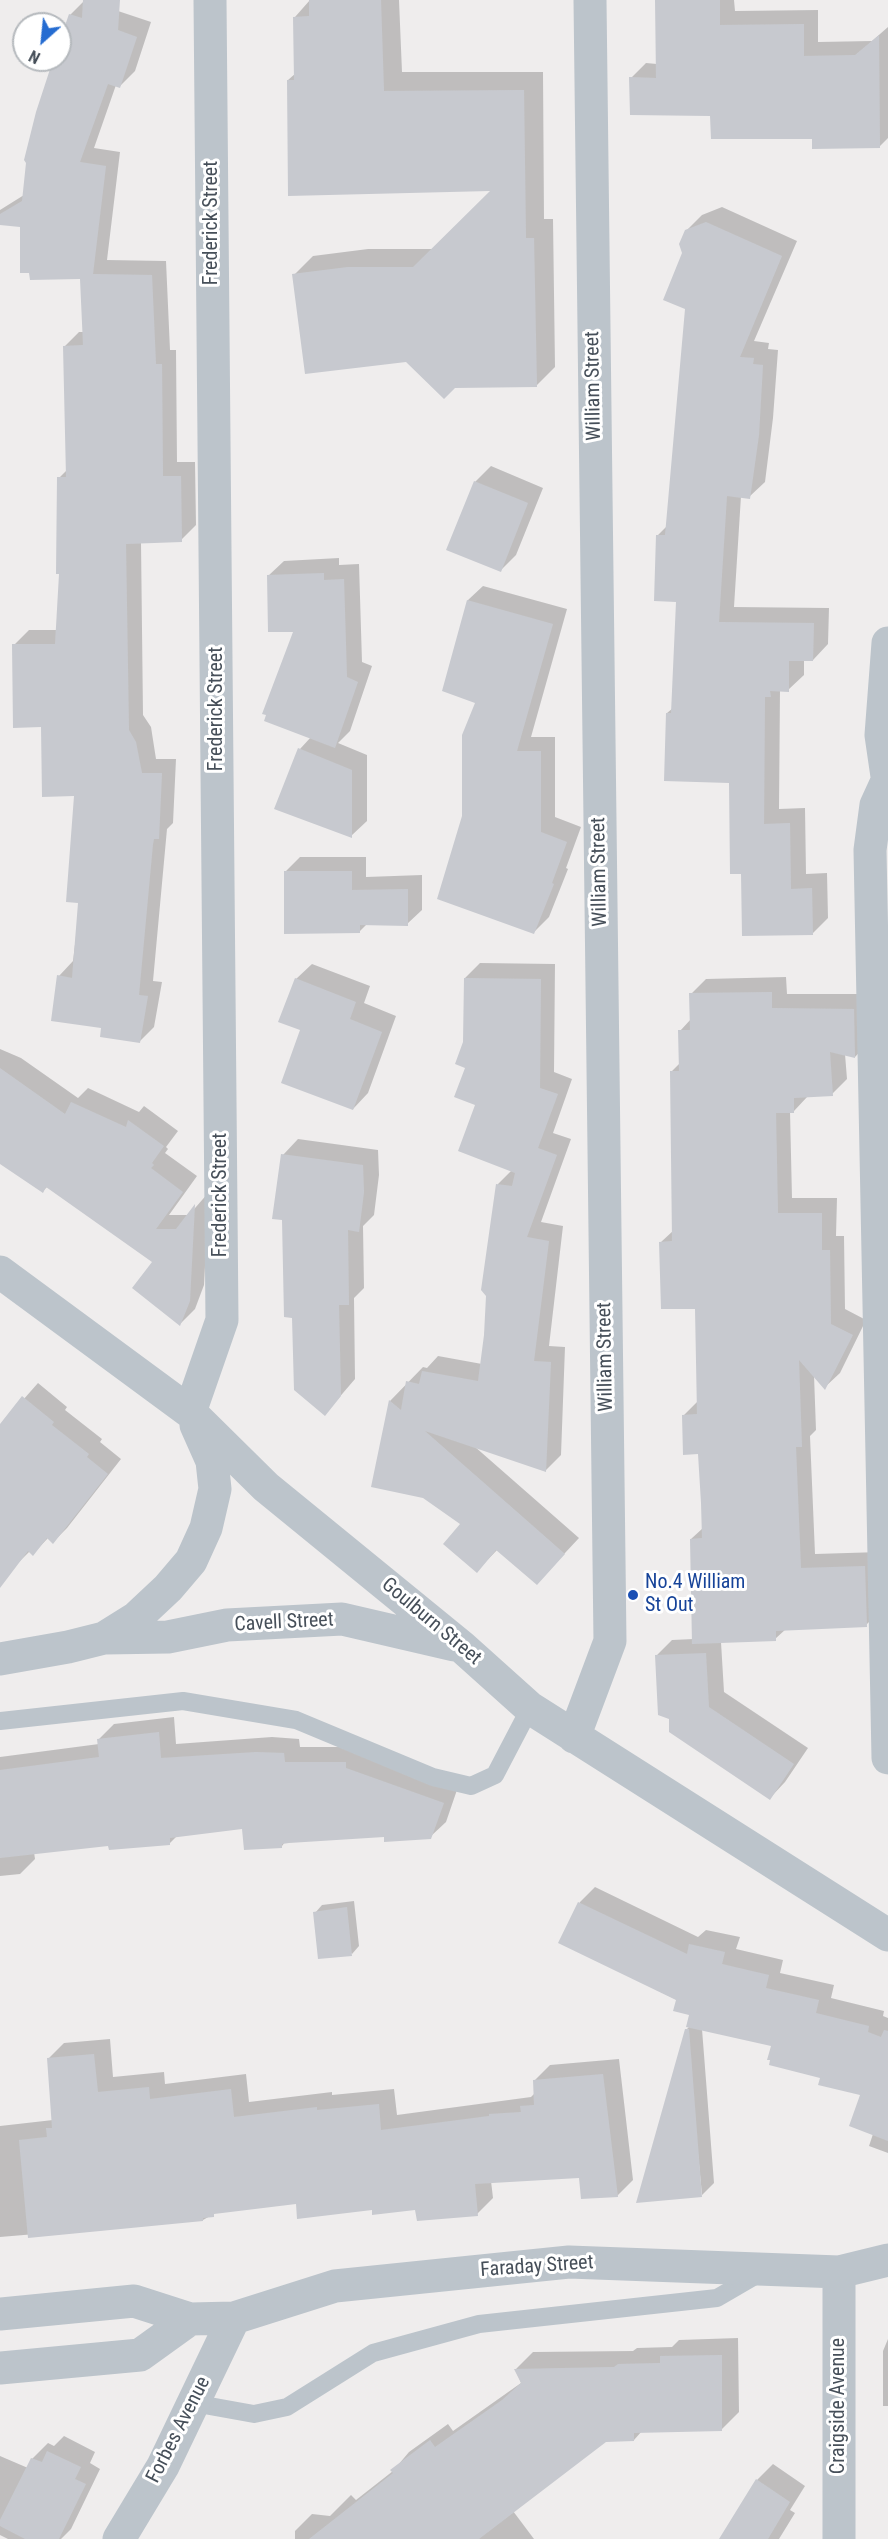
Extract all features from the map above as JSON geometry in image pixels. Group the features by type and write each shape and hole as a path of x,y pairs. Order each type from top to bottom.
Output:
{"street":[{"name":"Frederick Street","path":"190,1412 222,1320 210,0"},
{"name":"William Street","path":"574,1737 610,1641 590,0"},
{"path":"888,644 881,735 887,782 876,805 870,850 888,1758"},
{"name":"Goulburn Street","path":"0,1272 190,1412 266,1487 462,1647 531,1708 574,1737 888,1929"},
{"name":"Cavell Street","path":"104,1638 136,1618 168,1588 191,1561 206,1528 215,1489 212,1461 190,1412"},
{"name":"Cavell Street","path":"0,1659 104,1638 168,1637 227,1625 342,1619 462,1647"},
{"name":"Faraday Street","path":"0,2314 134,2301 190,2319 234,2318 335,2286 569,2262 839,2272 888,2260"},
{"name":"Craigside Avenue","path":"839,2272 839,2539"},
{"name":"Forbes Avenue","path":"119,2539 164,2466 234,2318"},
{"path":"0,2368 140,2355 190,2319"}],"lane":[{"path":"0,1720 183,1701 296,1720 433,1777 471,1786 495,1775 531,1708"},
{"path":"193,2403 254,2414 286,2407 373,2353 479,2324 717,2298 764,2271"}],"building":[{"path":"83,0 120,0 118,30 137,37 120,88 108,84 80,162 106,166 93,274 152,275 156,364 162,364 163,476 181,476 182,542 126,544 129,730 136,742 142,773 162,773 159,839 154,839 153,844 139,995 148,996 140,1043 100,1037 101,1028 51,1021 57,975 72,978 78,903 66,902 74,796 42,797 41,727 13,728 12,644 55,644 59,574 56,574 57,477 66,477 63,346 83,345 80,279 30,280 29,273 20,273 20,227 0,225 0,214 22,201 26,163 24,160 49,72 72,72 72,15 82,18"},
{"path":"309,0 381,0 384,91 524,90 526,238 534,238 537,387 455,388 444,399 406,362 305,374 292,274 348,267 413,267 490,191 288,196 287,80 294,80 293,17 309,16"},
{"path":"655,0 720,0 720,25 804,24 804,56 855,55 879,35 880,148 812,149 812,139 711,139 710,116 630,115 629,77 656,78"},
{"path":"706,222 782,256 740,357 754,358 753,364 763,365 759,435 750,499 727,496 719,622 814,623 813,661 789,661 789,692 770,691 771,697 765,697 764,824 790,823 791,889 812,888 813,935 742,936 741,874 730,874 729,783 664,781 666,713 671,713 676,602 654,601 656,535 665,535 685,309 663,300 682,253 679,244 685,230"},
{"path":"474,481 528,503 501,572 446,550"},
{"path":"324,573 324,580 344,579 347,677 358,682 335,748 264,721 266,715 262,714 293,632 268,632 267,575"},
{"path":"467,600 553,624 517,751 541,751 541,832 567,842 552,883 554,884 534,934 437,899 462,816 462,735 475,703 442,691"},
{"path":"298,748 352,770 352,838 274,809"},
{"path":"284,871 352,871 352,890 408,889 408,926 360,925 360,933 284,934"},
{"path":"295,978 356,1002 350,1019 382,1032 353,1110 281,1083 300,1030 278,1022"},
{"path":"464,978 541,979 540,1088 558,1094 538,1148 557,1155 527,1237 549,1241 534,1361 551,1362 546,1472 425,1431 565,1554 537,1585 496,1550 477,1573 443,1544 460,1524 423,1498 371,1487 389,1400 401,1410 406,1381 419,1384 422,1371 478,1381 486,1296 481,1290 496,1184 512,1186 515,1173 458,1151 475,1105 454,1097 465,1068 455,1064 463,1042"},
{"path":"772,992 772,1008 854,1009 855,1058 830,1052 833,1096 794,1098 794,1113 776,1113 778,1213 822,1213 822,1250 830,1250 831,1324 853,1335 825,1390 799,1360 802,1447 796,1447 801,1568 865,1566 867,1627 776,1631 776,1641 692,1644 690,1539 702,1538 701,1503 698,1454 683,1455 682,1415 697,1414 695,1309 661,1309 659,1242 672,1241 670,1071 679,1071 678,1030 690,1030 689,993"},
{"path":"0,1068 65,1114 71,1102 126,1127 128,1120 164,1146 151,1168 183,1192 156,1229 176,1229 195,1204 190,1301 180,1326 132,1288 152,1262 46,1187 43,1193 0,1164"},
{"path":"281,1154 363,1165 364,1192 359,1232 348,1230 349,1305 339,1305 341,1396 325,1416 294,1390 292,1318 284,1317 282,1220 272,1219"},
{"path":"22,1396 54,1422 52,1425 89,1454 87,1457 108,1474 53,1544 47,1538 33,1556 28,1551 0,1588 0,1424"},
{"path":"706,1653 709,1707 794,1764 770,1800 669,1732 669,1719 658,1715 655,1655"},
{"path":"159,1732 161,1758 256,1752 284,1753 285,1762 346,1762 346,1768 444,1803 431,1839 384,1842 384,1837 289,1843 282,1844 282,1848 244,1850 242,1829 170,1838 170,1845 109,1850 108,1846 0,1858 0,1770 99,1757 97,1739"},
{"path":"578,1902 687,1954 689,1944 725,1952 722,1964 769,1975 766,1988 819,2000 816,2013 869,2026 868,2032 881,2037 884,2030 888,2031 888,2141 849,2126 860,2095 818,2085 820,2078 769,2065 770,2060 767,2060 771,2046 686,2027 689,2015 673,2011 676,2000 558,1943"},
{"path":"347,1907 352,1956 318,1959 313,1912"},
{"path":"685,2029 689,2029 702,2197 636,2203"},
{"path":"94,2054 98,2092 149,2087 150,2099 231,2089 234,2117 317,2107 317,2110 379,2104 381,2130 489,2116 489,2114 521,2112 520,2106 534,2105 533,2080 603,2074 618,2197 581,2199 579,2178 475,2184 478,2216 417,2221 415,2210 372,2215 372,2210 297,2219 296,2204 214,2214 214,2217 203,2218 203,2221 28,2238 19,2140 47,2137 46,2128 52,2128 47,2058"},
{"path":"722,2355 722,2431 634,2433 634,2441 606,2442 479,2539 309,2539 393,2473 390,2470 430,2440 435,2447 502,2400 521,2383 514,2369 614,2367 618,2364 660,2363 660,2356"},
{"path":"47,2451 81,2467 75,2479 86,2484 59,2539 25,2539 0,2526 0,2520 31,2458 42,2462"},
{"path":"756,2479 790,2502 768,2539 719,2539"}],"place":[{"name":"No.4 William St Out","path":"633,1595"}]}
